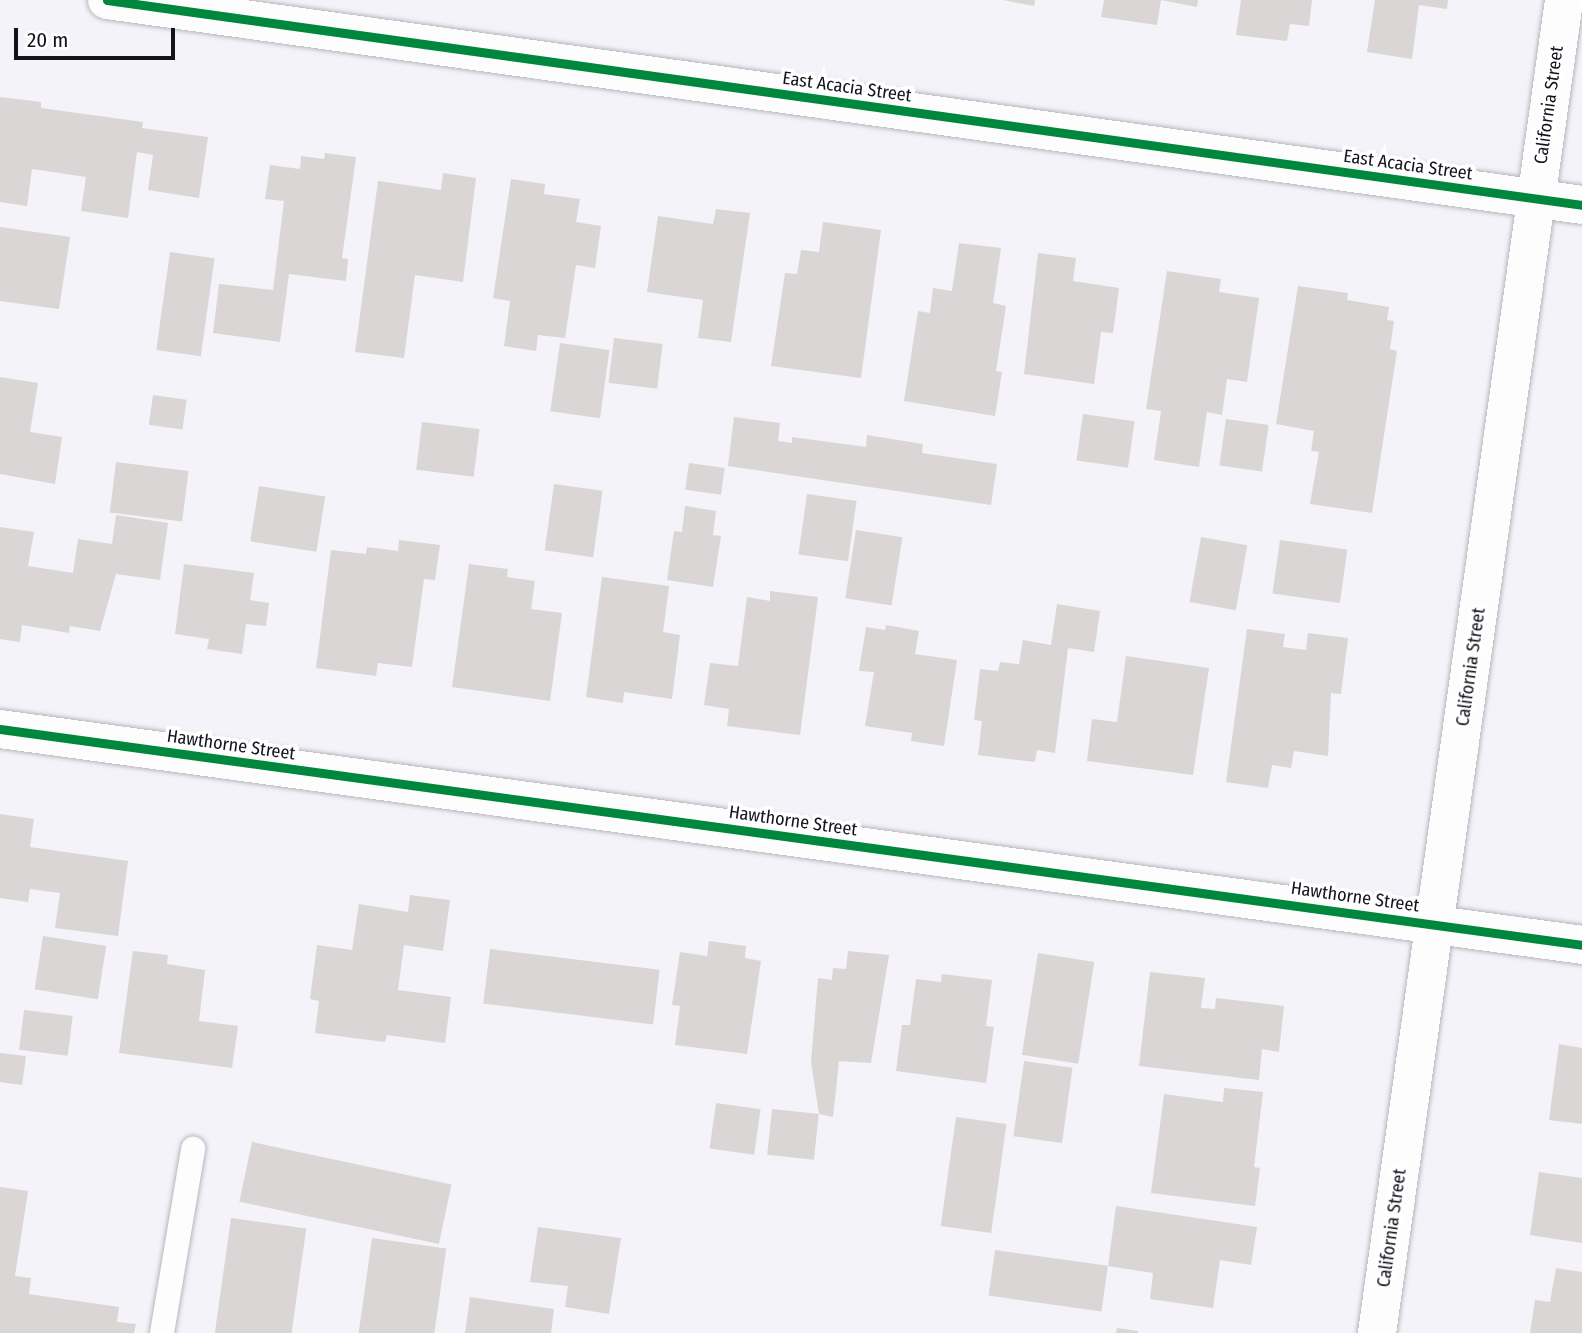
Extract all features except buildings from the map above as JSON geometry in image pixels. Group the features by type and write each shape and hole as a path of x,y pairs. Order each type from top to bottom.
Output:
{"street":[{"name":"East Acacia Street","path":"107,0 1582,205"},
{"name":"California Street","path":"1377,1333 1564,0"},
{"name":"Hawthorne Street","path":"0,729 1582,945"}],"lane":[{"path":"162,1333 193,1149"}],"cycle path":[{"path":"107,0 1582,205"},
{"path":"0,729 1582,945"}]}
